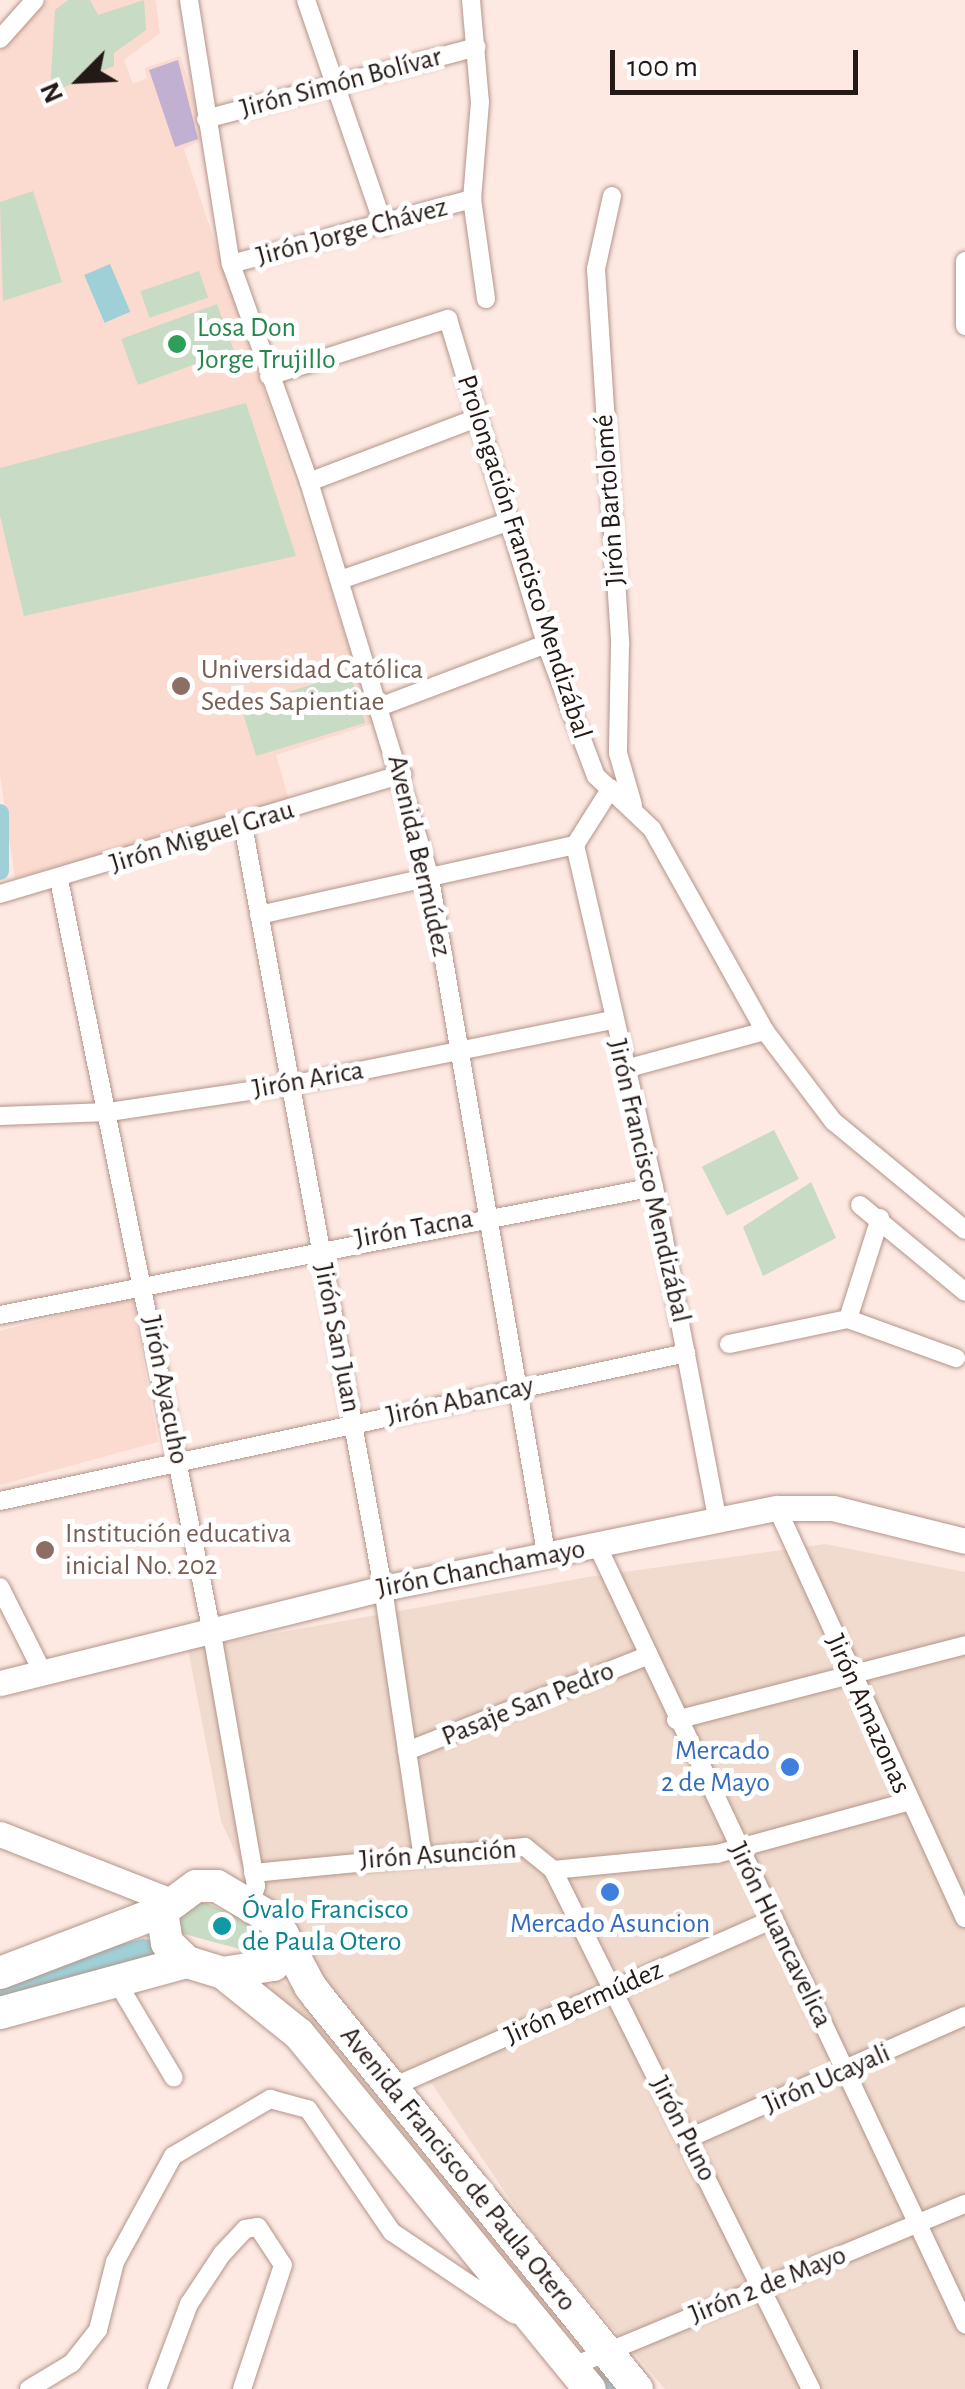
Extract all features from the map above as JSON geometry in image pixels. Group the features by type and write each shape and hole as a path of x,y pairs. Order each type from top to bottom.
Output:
{"highway":[{"path":"0,1974 165,1905 216,1886 252,1887 287,1943 274,1965 222,1972 187,1962 166,1943 165,1905"},
{"name":"Avenida Francisco de Paula Otero","path":"287,1943 318,1998 395,2086 638,2389"},
{"path":"0,2013 114,1977 187,1962"},
{"name":"Avenida Francisco de Paula Otero","path":"222,1972 299,2034 570,2366"}],"main road":[{"name":"Jirón Chanchamayo","path":"0,1683 40,1668 384,1588 778,1508 833,1508 965,1541"},
{"path":"0,1834 165,1905"}],"street":[{"path":"0,39 34,0"},
{"name":"Avenida Bermúdez","path":"188,0 232,264 310,482 382,706 430,879 546,1553"},
{"path":"306,0 384,226"},
{"path":"471,0 477,47 472,199 486,299"},
{"name":"Jirón Simón Bolívar","path":"206,119 477,47"},
{"name":"Jirón Bartolomé","path":"612,196 596,270 620,645 618,753 632,804 765,1031 833,1121 965,1230"},
{"name":"Jirón Jorge Chávez","path":"232,264 384,226 472,199"},
{"path":"965,262 965,326"},
{"name":"Prolongación Francisco Mendizábal","path":"269,376 448,320 546,644 596,776 610,788"},
{"path":"310,482 478,417"},
{"path":"340,580 510,521"},
{"path":"382,706 546,644"},
{"name":"Jirón Miguel Grau","path":"0,894 59,880 402,774"},
{"path":"259,914 575,845 610,788"},
{"name":"Jirón Bartolomé","path":"610,788 632,804"},
{"name":"Jirón San Juan","path":"243,825 384,1588 422,1852"},
{"name":"Jirón Francisco Mendizábal","path":"575,845 612,1020 654,1187 716,1518"},
{"name":"Jirón Ayacuho","path":"59,880 110,1112 211,1628 252,1887"},
{"name":"Jirón Arica","path":"0,1116 110,1112 290,1084 612,1020"},
{"path":"625,1069 765,1031"},
{"name":"Jirón Tacna","path":"0,1315 318,1247 654,1187"},
{"path":"860,1205 965,1292"},
{"path":"848,1320 880,1218"},
{"path":"729,1344 848,1320 956,1358"},
{"name":"Jirón Abancay","path":"0,1501 686,1353"},
{"name":"Jirón Amazonas","path":"778,1508 851,1680 965,1918"},
{"name":"Jirón Huancavelica","path":"597,1545 676,1720 965,2324"},
{"path":"0,1587 40,1668"},
{"path":"676,1720 851,1680 965,1644"},
{"name":"Pasaje San Pedro","path":"407,1751 649,1654"},
{"name":"Jirón Asunción","path":"252,1887 422,1852 525,1847 553,1870 739,1847 908,1802"},
{"name":"Jirón Puno","path":"553,1870 812,2389"},
{"name":"Jirón Bermúdez","path":"395,2086 774,1919"},
{"path":"114,1977 174,2078"},
{"name":"Jirón Ucayali","path":"687,2139 846,2072 965,2016"},
{"path":"30,2389 72,2364 98,2330 114,2262 173,2156 281,2098 308,2109 392,2232 570,2366"},
{"name":"Jirón 2 de Mayo","path":"570,2366 965,2204"},
{"path":"158,2389 190,2304 222,2254 244,2229 258,2227 281,2252 283,2265 242,2389"}],"shaded area":[{"path":"48,0 156,0 160,33 124,60 133,84 147,78 145,68 180,56 207,137 184,149 374,723 276,755 290,803 15,878 0,775 0,51"},
{"path":"132,1297 158,1442 0,1485 0,1331"},
{"path":"825,1544 965,1572 965,2389 665,2389 540,2244 432,2084 401,2076 570,2323 555,2330 269,1995 274,1978 298,1991 221,1821 188,1649 588,1577"}],"green space":[{"path":"68,0 90,0 98,15 144,0 146,30 114,53 114,66 50,93 55,10"},
{"path":"33,191 62,282 3,301 0,202"},
{"path":"199,271 208,297 149,318 140,291"},
{"name":"Losa Don Jorge Trujillo","path":"217,304 234,350 138,385 121,339"},
{"path":"246,403 296,556 24,616 0,516 0,468"},
{"path":"350,673 365,723 256,756 241,706"},
{"path":"774,1130 799,1179 727,1216 702,1167"},
{"path":"811,1182 836,1238 763,1276 743,1227"},
{"path":"199,1900 259,1926 276,1943 258,1954 177,1932 180,1905"}],"water":[{"path":"110,264 130,312 105,323 84,275"}],"building":[{"path":"178,60 198,139 175,147 149,70"}],"waterway":[{"path":"0,813 0,871"},
{"path":"0,1991 143,1954"},
{"path":"608,2380 615,2389"}],"place":[{"name":"Losa Don Jorge Trujillo","path":"177,344"},
{"name":"Universidad Católica Sedes Sapientiae","path":"181,686"},
{"name":"Institución educativa inicial No. 202","path":"45,1550"},
{"name":"Mercado 2 de Mayo","path":"790,1767"},
{"name":"Mercado Asuncion","path":"610,1892"},
{"name":"Óvalo Francisco de Paula Otero","path":"222,1926"}]}
